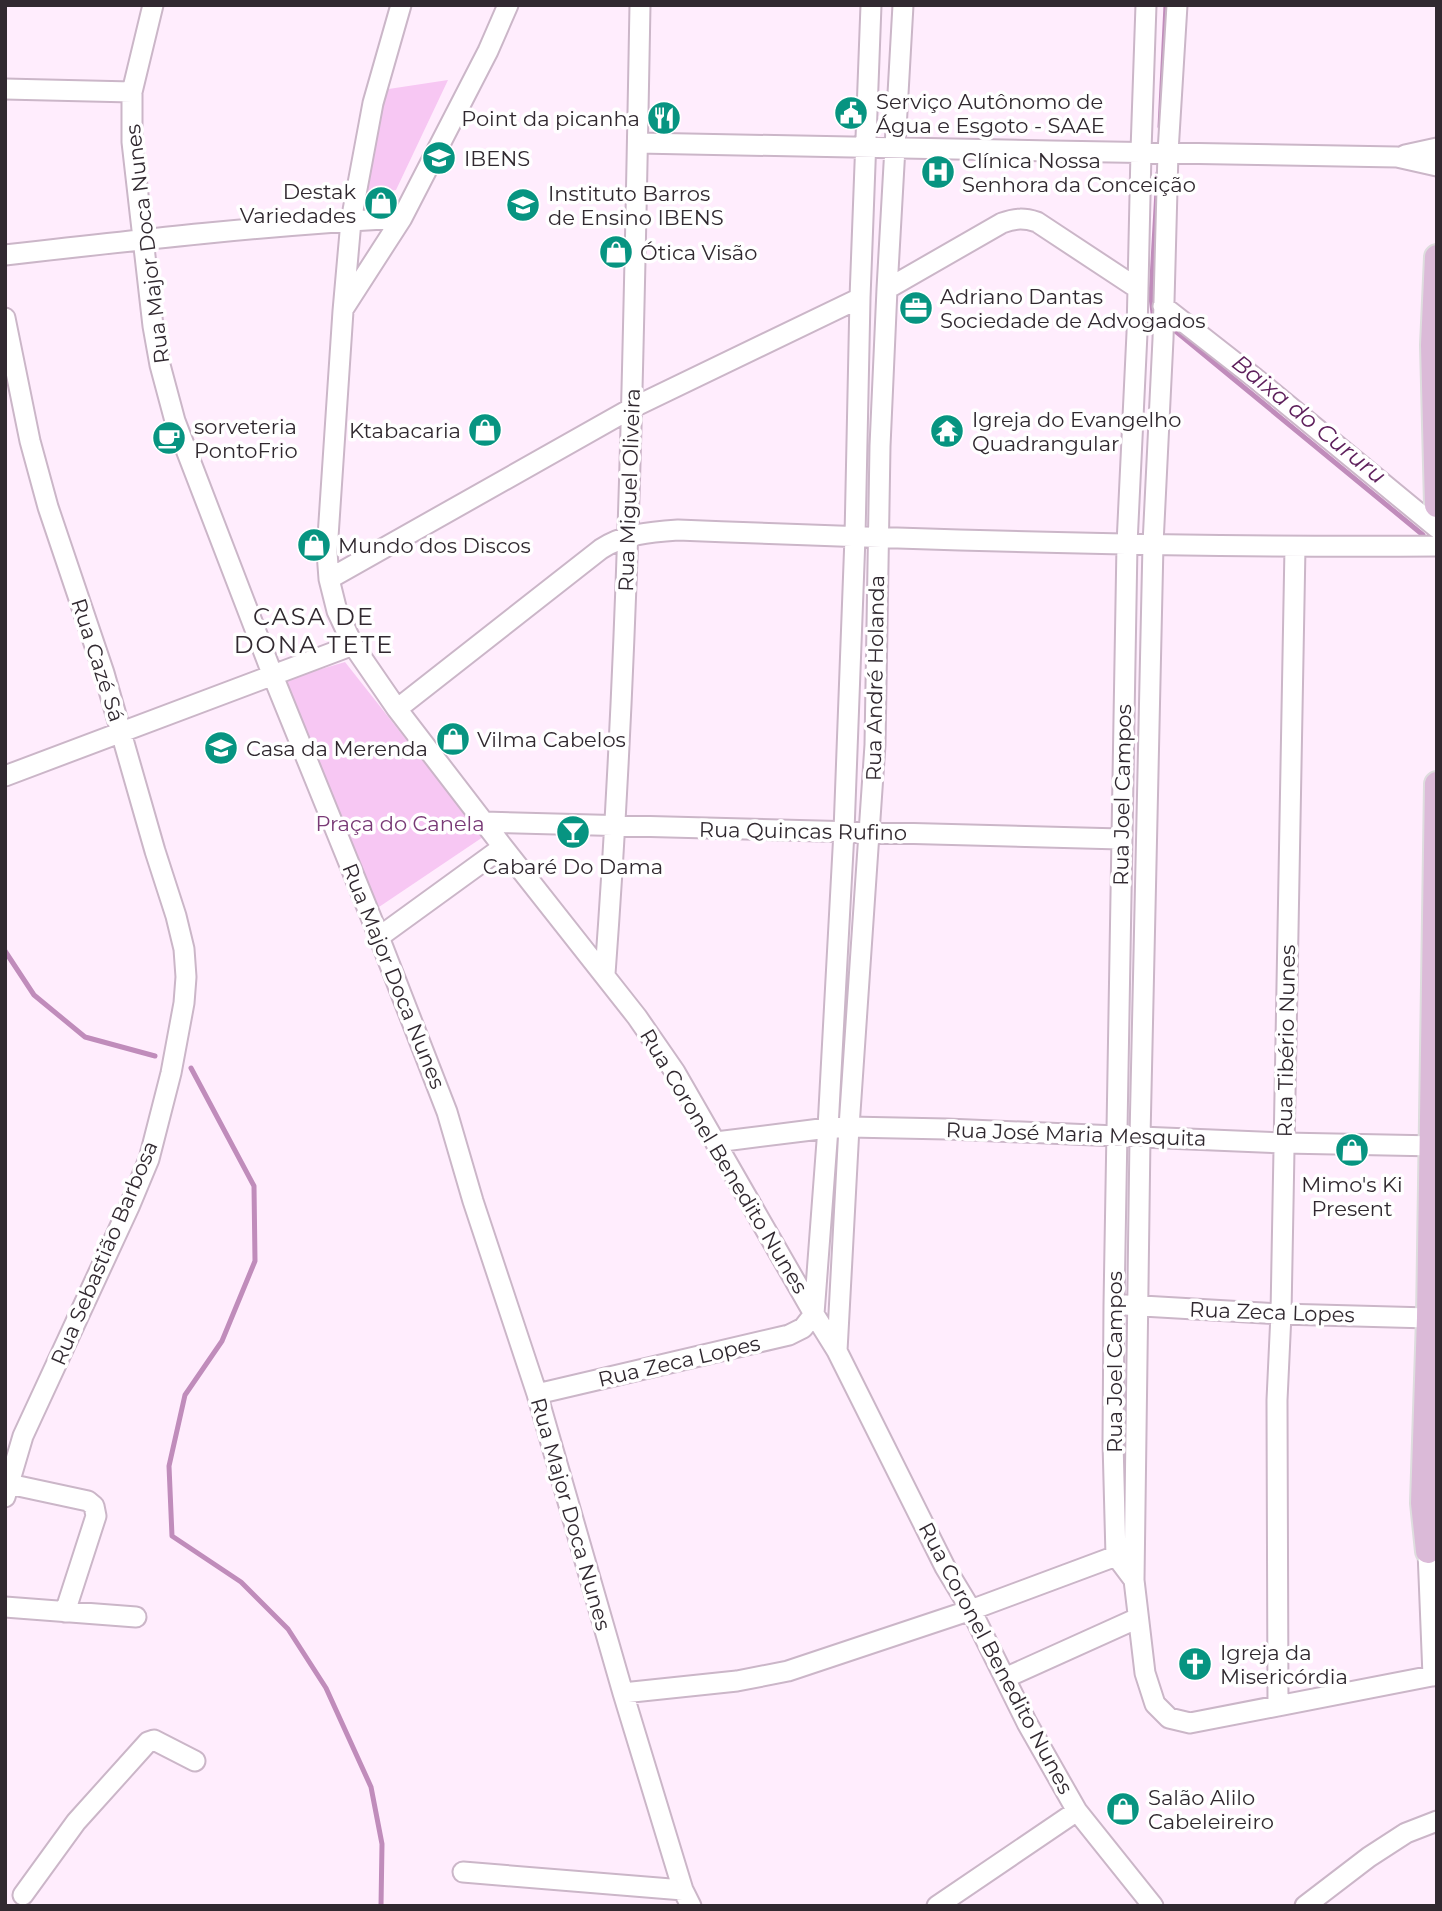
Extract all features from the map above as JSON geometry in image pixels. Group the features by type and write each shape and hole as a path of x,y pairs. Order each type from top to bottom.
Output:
{"main road":[{"path":"1437,257 1437,505"},
{"path":"1428,1551 1423,1503 1434,1146 1437,784"},
{"path":"1428,1551 1437,1517"}],"street":[{"name":"Rua Major Doca Nunes","path":"153,5 132,92 133,153 160,365 175,421 273,676 447,1112 472,1201 537,1394 623,1693 687,1898"},
{"path":"343,311 351,221 373,103 401,5"},
{"name":"Rua Coronel Benedito Nunes","path":"508,5 488,51 402,218 343,311 327,552 329,579 337,611 353,645 397,709 605,974 675,1072 838,1351 945,1567 971,1610 1027,1723 1077,1811 1153,1906"},
{"name":"Rua Miguel Oliveira","path":"605,974 616,826 628,537 640,5"},
{"name":"Rua André Holanda","path":"814,1314 828,1128 844,831 871,5"},
{"name":"Rua André Holanda","path":"838,1351 849,1128 875,745 878,537 887,289 903,5"},
{"name":"Rua Joel Campos","path":"1126,1554 1113,1442 1114,1305 1127,544 1137,332 1146,5"},
{"name":"Rua Joel Campos","path":"1126,1554 1135,1469 1153,544 1163,340 1168,152 1177,5"},
{"path":"5,89 132,92"},
{"path":"638,143 865,149 1397,156 1437,148"},
{"path":"1397,156 1437,166"},
{"path":"5,255 142,239 402,218"},
{"path":"887,289 1002,223 1016,218 1037,222 1137,288"},
{"path":"329,579 632,408 860,298"},
{"path":"1163,306 1437,528"},
{"name":"Rua Cazé Sá","path":"5,318 30,442 48,507 104,673 176,916 185,963 184,1003"},
{"path":"1137,332 1163,340"},
{"path":"397,709 601,549 614,541 652,532 678,530 1127,544 1437,547"},
{"name":"Rua Tibério Nunes","path":"1278,1706 1277,1401 1281,1314 1295,547"},
{"path":"5,776 353,645"},
{"name":"Rua Quincas Rufino","path":"484,822 1121,838"},
{"path":"379,937 503,847"},
{"name":"Rua Sebastião Barbosa","path":"7,1491 23,1436 149,1159 171,1073 184,1003"},
{"name":"Rua José Maria Mesquita","path":"716,1143 828,1128 849,1128 1434,1146"},
{"name":"Rua Zeca Lopes","path":"1114,1305 1281,1314 1430,1318"},
{"name":"Rua Zeca Lopes","path":"537,1394 789,1335 803,1328 814,1314"},
{"path":"7,1491 88,1501 96,1510 65,1612"},
{"path":"623,1693 737,1681 788,1671 971,1610 1126,1554 1134,1580 1145,1673 1155,1704 1169,1718 1190,1723 1435,1676 1428,1551"},
{"path":"5,1607 136,1617"},
{"path":"1005,1678 1138,1618"},
{"path":"18,1898 76,1822 148,1742 154,1740 195,1761"},
{"path":"937,1906 1077,1811"},
{"path":"1305,1906 1369,1857 1406,1833 1437,1821"},
{"path":"463,1872 687,1898"}],"green space":[{"path":"448,80 396,190 354,198 382,90"},
{"name":"Praça do Canela","path":"345,662 483,837 376,909 281,681"}],"waterway":[{"name":"Baixa do Cururu","path":"1160,127 1166,5"},
{"name":"Baixa do Cururu","path":"1153,313 1151,297 1158,173"},
{"name":"Baixa do Cururu","path":"1173,329 1423,535"},
{"path":"5,951 34,995 85,1037 155,1056"},
{"path":"191,1068 254,1186 255,1261 222,1341 185,1395 169,1466 172,1536 241,1582 288,1629 326,1688 371,1787 382,1844 381,1906"}],"place":[{"name":"Serviço Autônomo de Água e Esgoto - SAAE","path":"851,113"},
{"name":"Point da picanha","path":"664,118"},
{"name":"IBENS","path":"439,158"},
{"name":"Clínica Nossa Senhora da Conceição","path":"938,172"},
{"name":"Destak Variedades","path":"381,203"},
{"name":"Instituto Barros de Ensino IBENS","path":"523,205"},
{"name":"Ótica Visão","path":"616,252"},
{"name":"Adriano Dantas Sociedade de Advogados","path":"916,308"},
{"name":"Ktabacaria","path":"485,430"},
{"name":"Igreja do Evangelho Quadrangular","path":"947,431"},
{"name":"sorveteria PontoFrio","path":"169,438"},
{"name":"Mundo dos Discos","path":"314,545"},
{"name":"Vilma Cabelos","path":"453,739"},
{"name":"Casa da Merenda","path":"221,748"},
{"name":"Cabaré Do Dama","path":"573,832"},
{"name":"Mimo's Ki Present","path":"1352,1150"},
{"name":"Igreja da Misericórdia","path":"1195,1664"},
{"name":"Salão Alilo Cabeleireiro","path":"1123,1809"}],"district":[{"name":"CASA DE DONA TETE","path":"314,630"}]}
